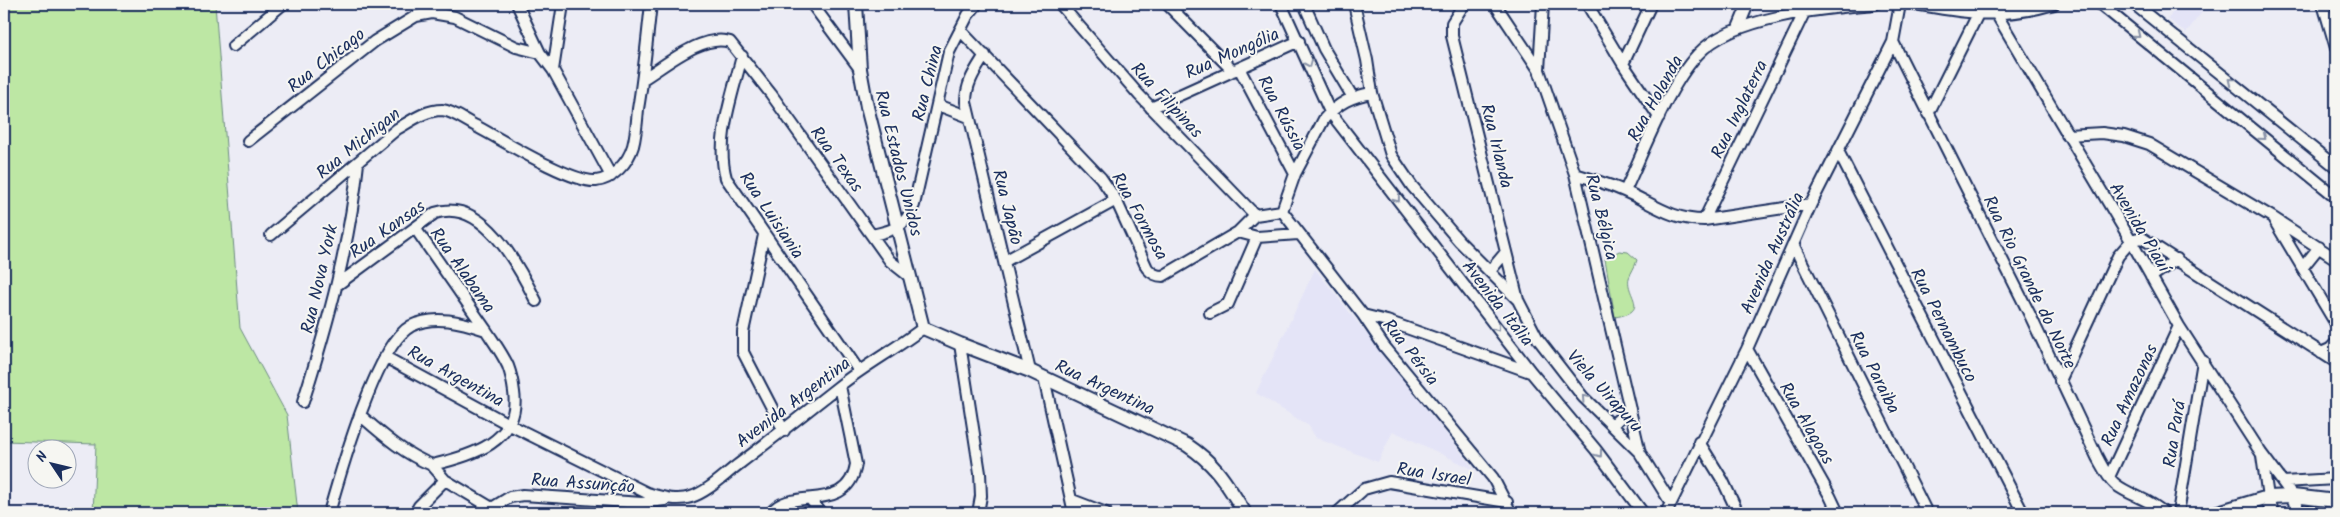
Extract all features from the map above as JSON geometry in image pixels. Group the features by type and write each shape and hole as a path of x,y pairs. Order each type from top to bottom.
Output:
{"main road":[{"name":"Rua Estados Unidos","path":"856,4 860,69 876,148 923,328"},
{"name":"Rua Argentina","path":"923,328 1030,371 1176,440 1203,455 1222,475 1245,513"},
{"path":"2293,496 2296,505 2294,513"},
{"path":"2215,513 2268,497 2293,496 2336,501"},
{"path":"2268,497 2272,513"},
{"path":"2252,501 2258,513"},
{"path":"2310,513 2328,513"}],"street":[{"path":"233,46 283,4"},
{"path":"516,4 540,53 553,70 611,176 624,163 633,146 651,4"},
{"path":"553,70 563,4"},
{"path":"812,4 860,69"},
{"name":"Rua China","path":"897,228 908,217 914,205 950,52 968,15 978,4"},
{"name":"Rua Filipinas","path":"1060,4 1151,108 1255,215"},
{"name":"Rua Rússia","path":"1167,4 1236,69 1295,174"},
{"name":"Avenida Itália","path":"1282,4 1330,112 1531,372 1596,450 1643,513"},
{"path":"1304,4 1324,49 1352,96"},
{"name":"Avenida Itália","path":"1354,4 1367,60 1372,93 1386,143 1396,164 1412,186 1459,241 1518,300"},
{"name":"Rua Irlanda","path":"1464,4 1452,23 1452,36 1518,300"},
{"name":"Rua Bélgica","path":"1495,4 1539,70 1575,174 1640,453"},
{"path":"1539,70 1544,4"},
{"path":"1587,4 1623,64 1659,117"},
{"path":"1623,64 1651,4"},
{"path":"1738,28 1748,4"},
{"name":"Rua Holanda","path":"1625,191 1659,117 1684,73 1698,54 1738,28 1833,7 1875,4"},
{"name":"Avenida Austrália","path":"1666,513 1699,442 1747,349 1811,204 1893,42 1900,4"},
{"path":"1914,4 1978,14 1997,15 2054,4"},
{"path":"2100,4 2336,196"},
{"path":"2134,4 2336,167"},
{"path":"2323,4 2336,48"},
{"name":"Rua Chicago","path":"248,141 375,41 416,16 432,13 455,17 516,47 540,53"},
{"name":"Rua Inglaterra","path":"1704,220 1804,13"},
{"path":"1928,114 1978,14"},
{"name":"Avenida Piauí","path":"1997,15 2131,241 2179,326 2261,453 2293,496"},
{"name":"Rua Formosa","path":"960,30 1101,178 1116,200 1147,268 1155,275 1164,276 1238,232 1255,215"},
{"path":"643,79 692,48 711,41 722,40 730,42 742,56"},
{"name":"Rua Mongólia","path":"1151,108 1298,41"},
{"name":"Rua Rio Grande do Norte","path":"1893,42 2029,313 2060,381 2108,477 2116,485 2139,496 2164,513"},
{"name":"Rua Japão","path":"985,55 966,90 969,116 1030,371"},
{"name":"Rua Texas","path":"742,56 890,261 900,271 909,276"},
{"name":"Rua Luisiania","path":"742,56 724,134 723,166 726,178 859,371"},
{"path":"1255,215 1282,211 1295,174 1312,139 1330,112 1352,96 1372,93"},
{"path":"938,105 969,116"},
{"name":"Rua Michigan","path":"271,235 397,129 419,116 445,110 578,178 595,181 611,176"},
{"path":"2067,135 2102,133 2124,136 2149,144 2272,217 2336,259"},
{"name":"Rua Pernambuco","path":"1838,151 2023,513"},
{"name":"Rua Nova York","path":"303,402 346,245 358,163"},
{"path":"1575,174 1625,191 1669,214 1687,220 1704,220 1811,204"},
{"path":"1004,261 1116,200"},
{"name":"Rua Kansas","path":"336,285 435,213 446,209 457,210 474,218 492,232 511,256 536,301"},
{"name":"Rua Pérsia","path":"1282,211 1298,234 1363,314 1384,346 1493,478 1511,513"},
{"path":"2272,217 2336,324"},
{"name":"Rua Alabama","path":"414,228 486,330 508,366 515,401 510,425"},
{"path":"872,234 897,228"},
{"path":"1238,232 1257,237 1298,234"},
{"path":"764,235 743,332 743,352 784,431"},
{"path":"1210,313 1228,304 1257,237"},
{"path":"2060,381 2118,256 2131,241 2142,238 2336,362"},
{"name":"Rua Paraiba","path":"1794,246 1927,513"},
{"path":"2303,267 2319,248"},
{"path":"1490,271 1506,252"},
{"path":"2151,277 2177,259"},
{"name":"Viela Uirapuru","path":"1518,300 1538,340 1583,397 1640,453 1671,503"},
{"path":"1363,314 1531,372"},
{"path":"329,513 360,414 385,358 396,339 412,326 428,321 446,320 486,330"},
{"name":"Rua Amazonas","path":"2108,477 2179,326"},
{"name":"Avenida Argentina","path":"669,499 694,496 709,487 784,431 859,371 897,348 923,328"},
{"path":"2321,353 2330,349 2336,342"},
{"path":"960,344 980,473 981,496 978,513"},
{"name":"Rua Alagoas","path":"1747,349 1838,513"},
{"name":"Rua Argentina","path":"385,358 510,425 646,492 669,499"},
{"name":"Rua Pará","path":"2178,513 2203,361"},
{"path":"1044,378 1074,513"},
{"path":"771,513 776,506 784,502 811,500 841,491 850,483 856,464 840,386"},
{"path":"1612,425 1630,409"},
{"path":"360,414 390,441 411,456 432,465 476,452 496,440 510,425"},
{"path":"1699,442 1723,481 1738,513"},
{"name":"Avenida Piauí","path":"2261,453 2268,497"},
{"name":"Rua Assunção","path":"432,465 445,480 497,511 510,497 523,495 642,504 669,499"},
{"path":"2283,482 2336,479"},
{"path":"415,513 419,506 445,480"},
{"name":"Rua Israel","path":"1337,513 1364,490 1389,482 1506,502"},
{"path":"811,500 821,513"},
{"path":"1072,500 1106,513"}],"shaded area":[{"path":"2178,4 2208,4 2186,33 2168,19"},
{"path":"1315,269 1475,470 1393,431 1378,462 1316,438 1309,426 1256,393"}],"green space":[{"path":"4,4 215,4 240,328 287,415 298,513 93,513 96,444 78,443 78,440 4,441"},
{"path":"1619,251 1628,252 1637,260 1629,278 1635,307 1626,314 1615,317 1605,259"}]}
